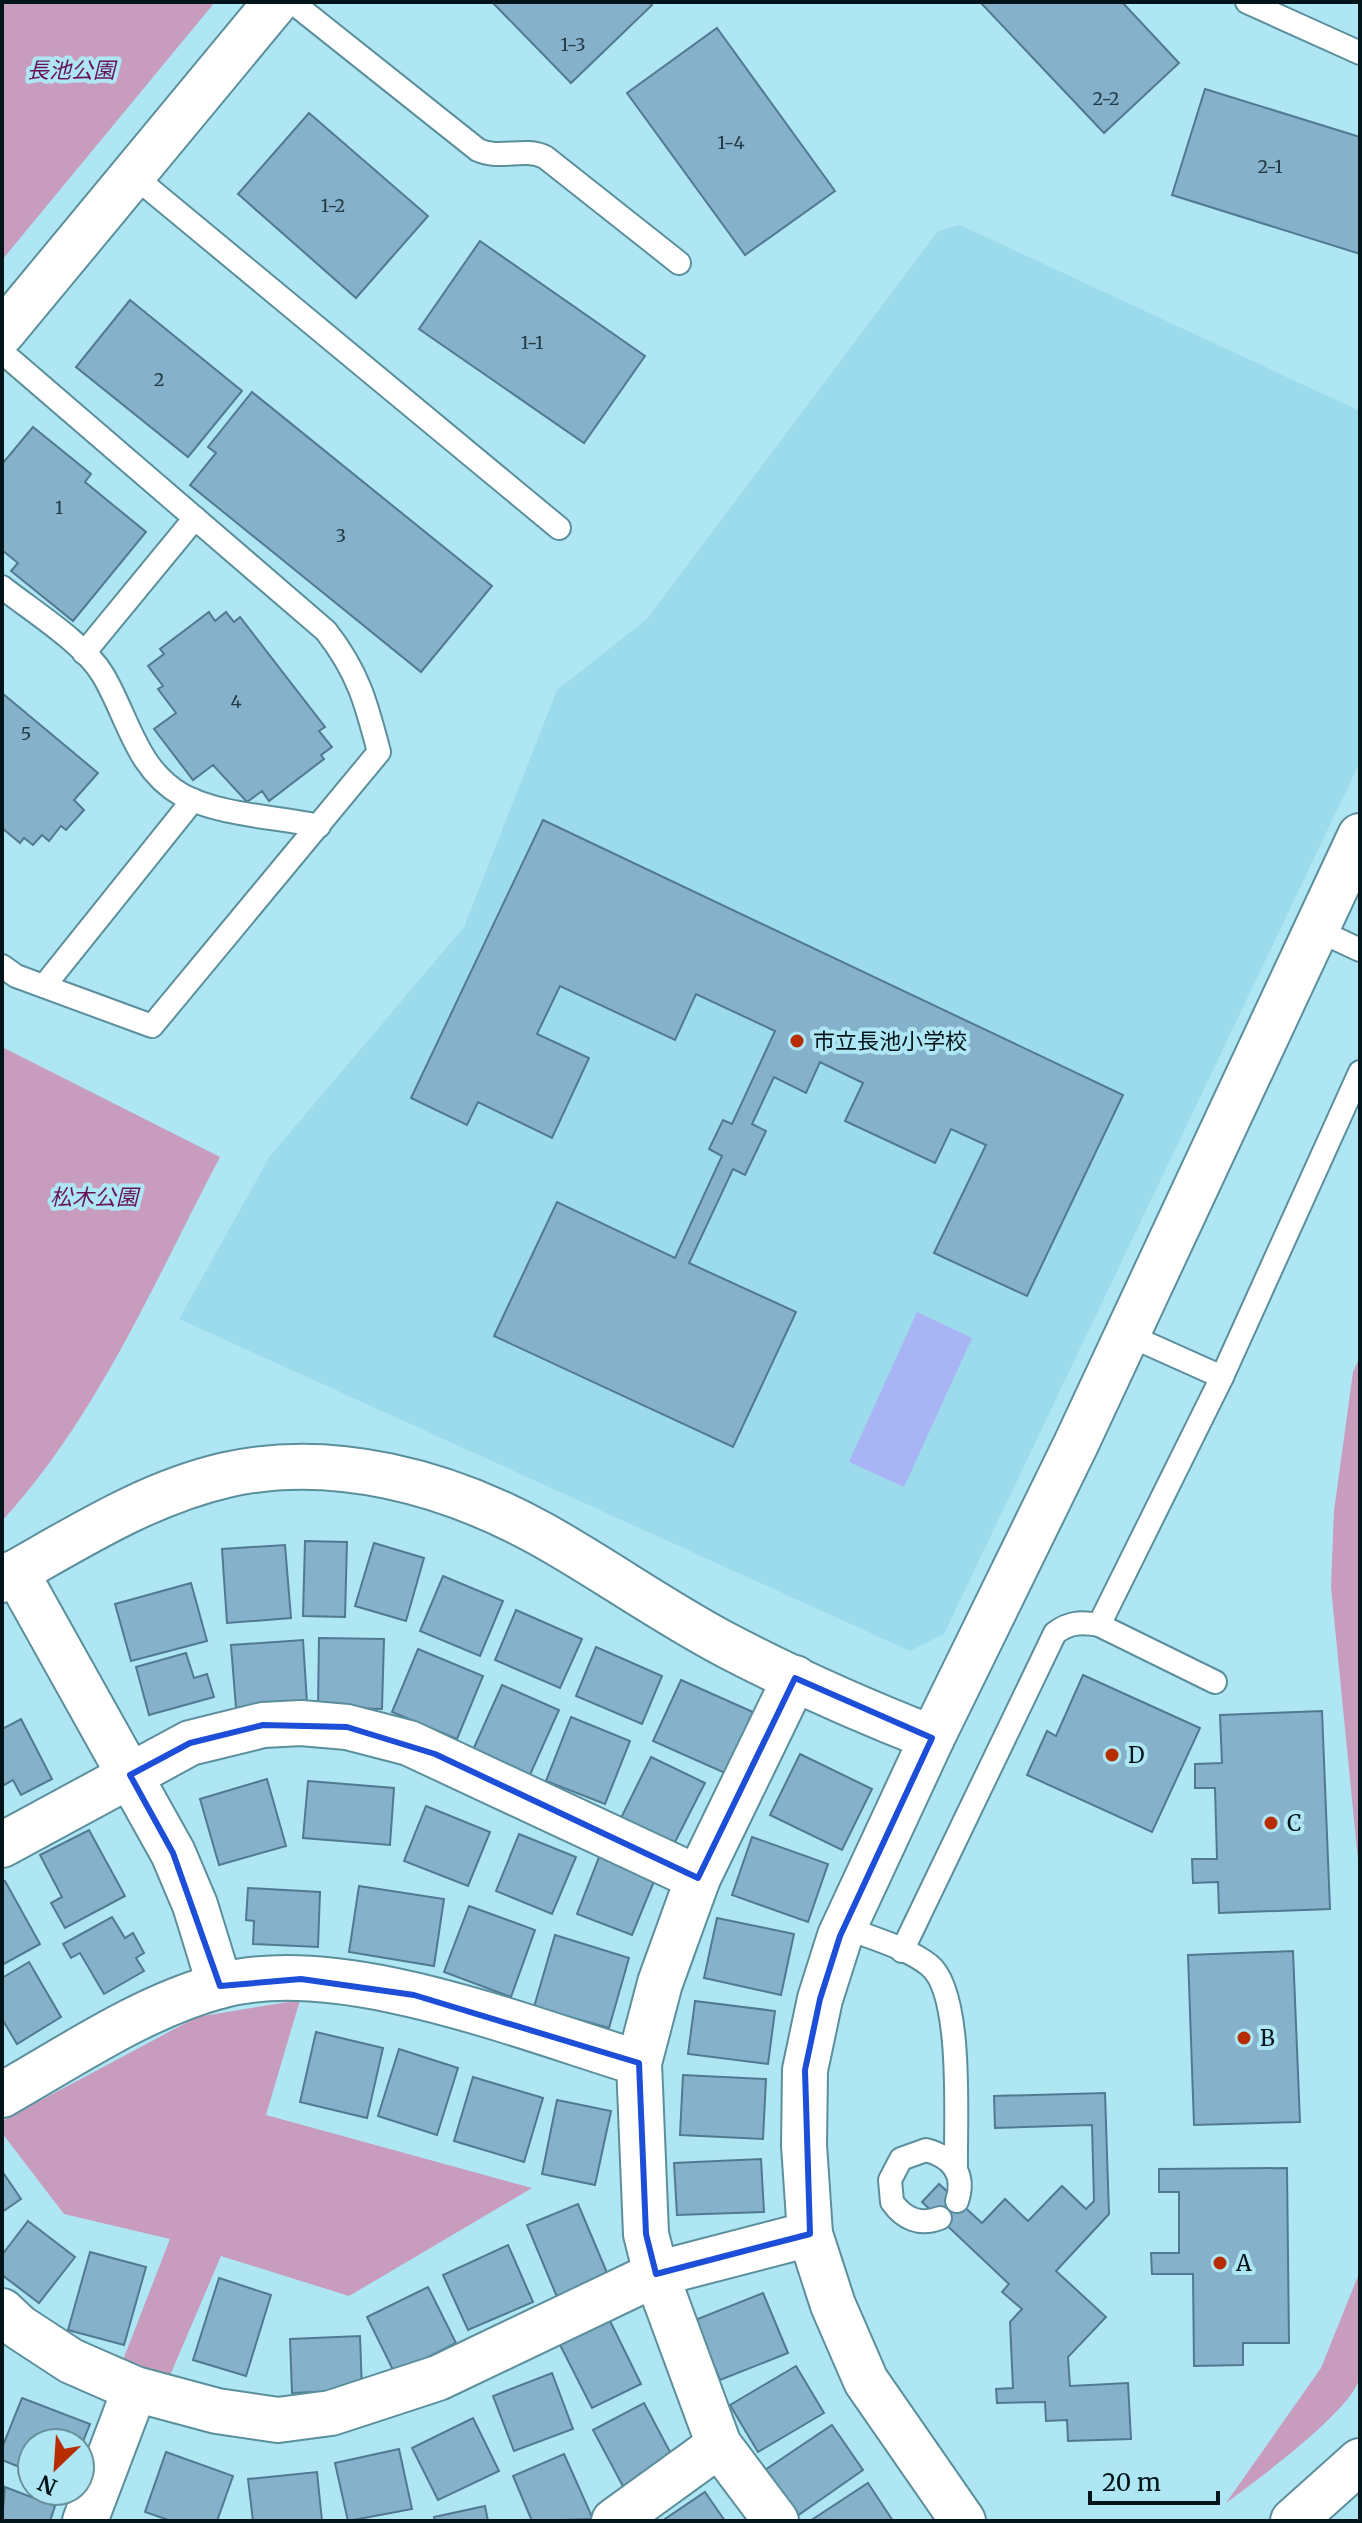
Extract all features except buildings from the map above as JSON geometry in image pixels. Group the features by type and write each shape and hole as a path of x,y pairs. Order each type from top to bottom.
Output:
{"street":[{"path":"2,333 276,2"},
{"path":"963,2521 866,2381 833,2305 810,2234 804,2145 805,2070 820,1999 844,1927 1360,836"},
{"path":"220,1986 195,1905 173,1853 130,1775 9,1576 120,1514 193,1483 230,1474 296,1467 362,1471 429,1487 538,1533 727,1645 932,1738"},
{"path":"776,2521 719,2445 668,2315 646,2234 639,2063 660,1983 698,1878 795,1678"},
{"path":"2,1845 190,1743 263,1725 301,1723 347,1727 385,1736 435,1754 698,1878"},
{"path":"2,2095 163,2008 220,1986 301,1979 414,1995 639,2063"},
{"path":"2,2311 19,2327 71,2361 135,2389 217,2411 278,2420 331,2413 438,2378 656,2274 810,2234"},
{"path":"85,2521 135,2389"},
{"path":"614,2521 719,2445"},
{"path":"1293,2521 1360,2461"}],"lane":[{"path":"292,2 478,150 488,154 534,152 545,157 679,263"},
{"path":"1247,2 1360,53"},
{"path":"134,176 559,528"},
{"path":"2,352 326,631 350,661 379,752 152,1026 44,986 2,966"},
{"path":"84,653 195,518"},
{"path":"2,587 84,653 103,674 149,767 163,783 193,800 238,813 271,815 319,826"},
{"path":"44,986 193,800"},
{"path":"1317,930 1360,950"},
{"path":"1099,1625 1222,1377 1360,1072"},
{"path":"1126,1334 1222,1377"},
{"path":"902,1951 1055,1633 1066,1625 1081,1622 1099,1625 1215,1682"},
{"path":"844,1927 930,1965 943,1982 952,2006 956,2169 960,2187 957,2201"},
{"path":"940,2218 922,2222 905,2216 889,2196 890,2180 901,2159 919,2151 941,2155 956,2169"}],"highlighted area":[{"path":"795,1678 932,1738 840,1936 820,1999 805,2070 810,2234 656,2274 646,2234 639,2063 414,1995 301,1979 220,1986 173,1853 130,1775 190,1743 263,1725 347,1727 435,1754 698,1878"}],"shaded area":[{"name":"市立長池小学校","path":"960,225 1360,411 1360,762 944,1634 910,1651 179,1319 270,1156 464,927 557,690 647,619 938,231"},
{"path":"917,1312 972,1338 904,1487 849,1462"}],"green space":[{"name":"長池公園","path":"2,2 215,2 2,260"},
{"name":"松木公園","path":"2,1047 220,1157 96,1393 36,1480 2,1521"},
{"path":"1360,1357 1360,1880 1331,1587 1334,1511 1353,1372"},
{"path":"300,2000 266,2115 532,2188 349,2296 221,2256 169,2378 123,2360 170,2239 64,2214 2,2133 2,2121 197,2017"},
{"path":"1360,2271 1360,2376 1354,2390 1341,2407 1302,2444 1226,2503 1321,2368"}],"place":[{"name":"市立長池小学校","path":"797,1041"},
{"name":"D","path":"1112,1755"},
{"name":"C","path":"1271,1823"},
{"name":"B","path":"1244,2038"},
{"name":"A","path":"1220,2263"}]}
